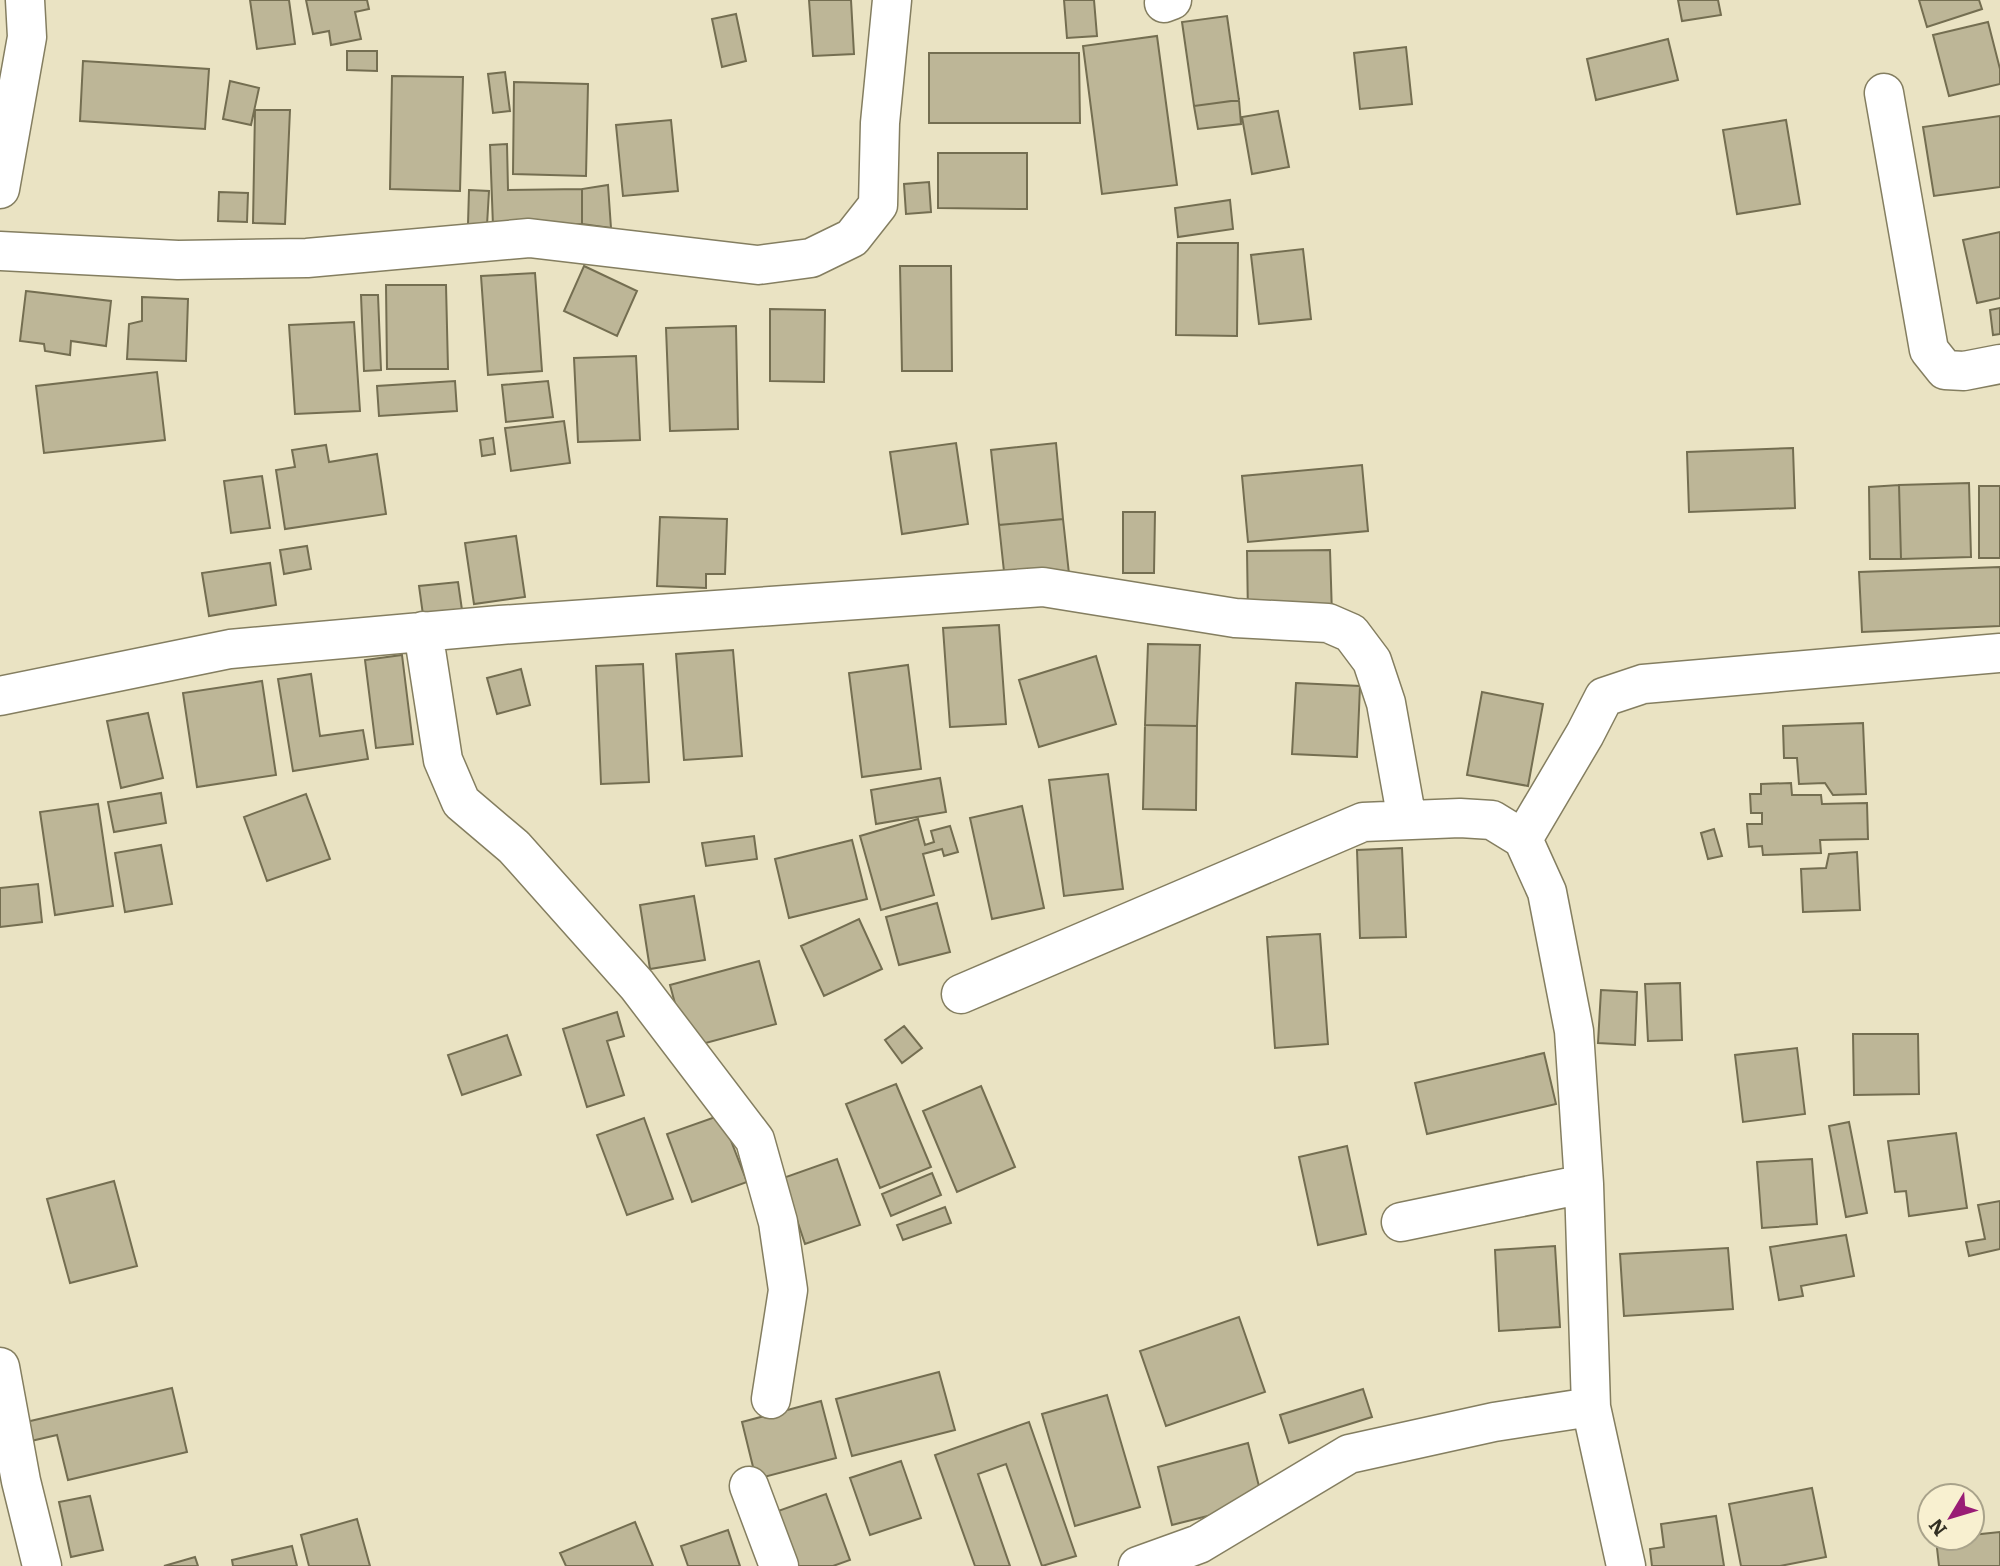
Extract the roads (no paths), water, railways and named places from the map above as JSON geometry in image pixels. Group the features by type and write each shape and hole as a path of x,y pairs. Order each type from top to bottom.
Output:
{"street":[{"path":"0,189 27,37 25,0"},
{"path":"0,251 178,260 307,258 529,238 758,265 811,258 852,238 878,205 880,122 892,0"},
{"path":"1884,93 1929,350 1945,370 1964,371 2000,364"},
{"path":"0,696 230,649 423,631 1043,587 1235,618 1328,623 1351,633 1373,661 1386,703 1407,820"},
{"path":"423,631 443,760 461,802 514,847 637,985 755,1140 778,1222 788,1290 771,1399"},
{"path":"1523,839 1604,697 1643,684 2000,653"},
{"path":"961,994 1363,822 1492,820 1523,839 1547,892 1574,1031 1584,1184 1591,1407 1626,1566"},
{"path":"1401,1222 1584,1184"},
{"path":"0,1367 10,1484 42,1566"},
{"path":"1138,1566 1199,1544 1349,1454 1494,1422 1591,1407"},
{"path":"749,1486 779,1566"}]}
